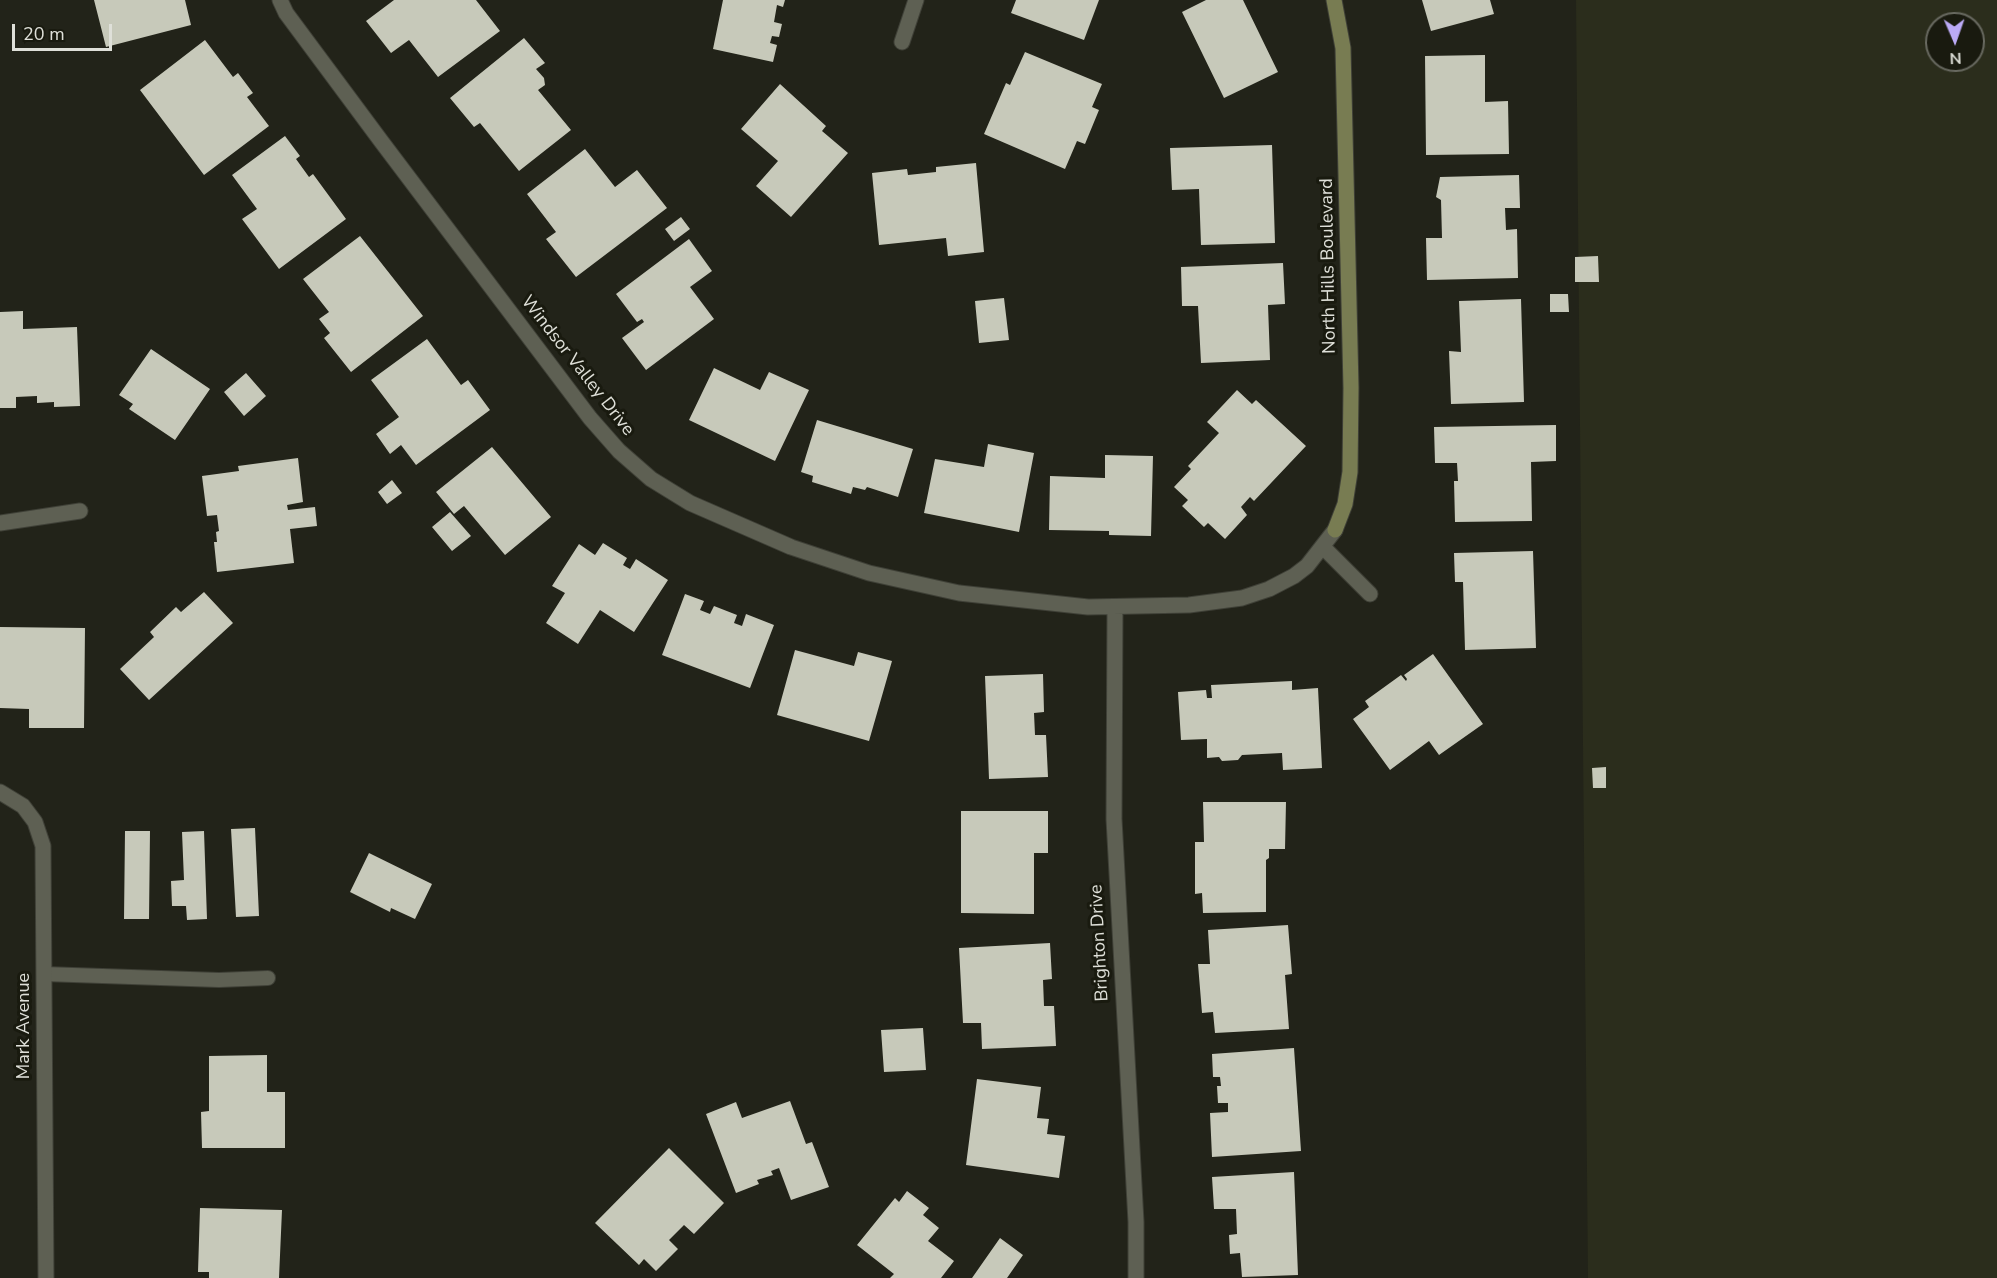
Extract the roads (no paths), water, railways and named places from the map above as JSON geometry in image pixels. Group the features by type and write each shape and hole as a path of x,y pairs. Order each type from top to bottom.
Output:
{"street":[{"name":"Windsor Valley Drive","path":"280,0 286,13 590,418 619,451 651,479 690,503 782,543 869,573 959,593 1088,607 1189,605 1242,598 1294,576 1323,548 1335,530"},
{"path":"902,42 916,0"},
{"name":"North Hills Boulevard","path":"1334,0 1342,48 1351,388 1350,472 1345,504 1335,530"},
{"path":"0,523 80,511"},
{"path":"1323,548 1370,594"},
{"name":"Brighton Drive","path":"1115,607 1114,819 1136,1222 1136,1278"},
{"name":"Mark Avenue","path":"0,792 23,806 36,822 43,846 46,1278"}],"lane":[{"path":"44,974 219,980 268,978"}]}
